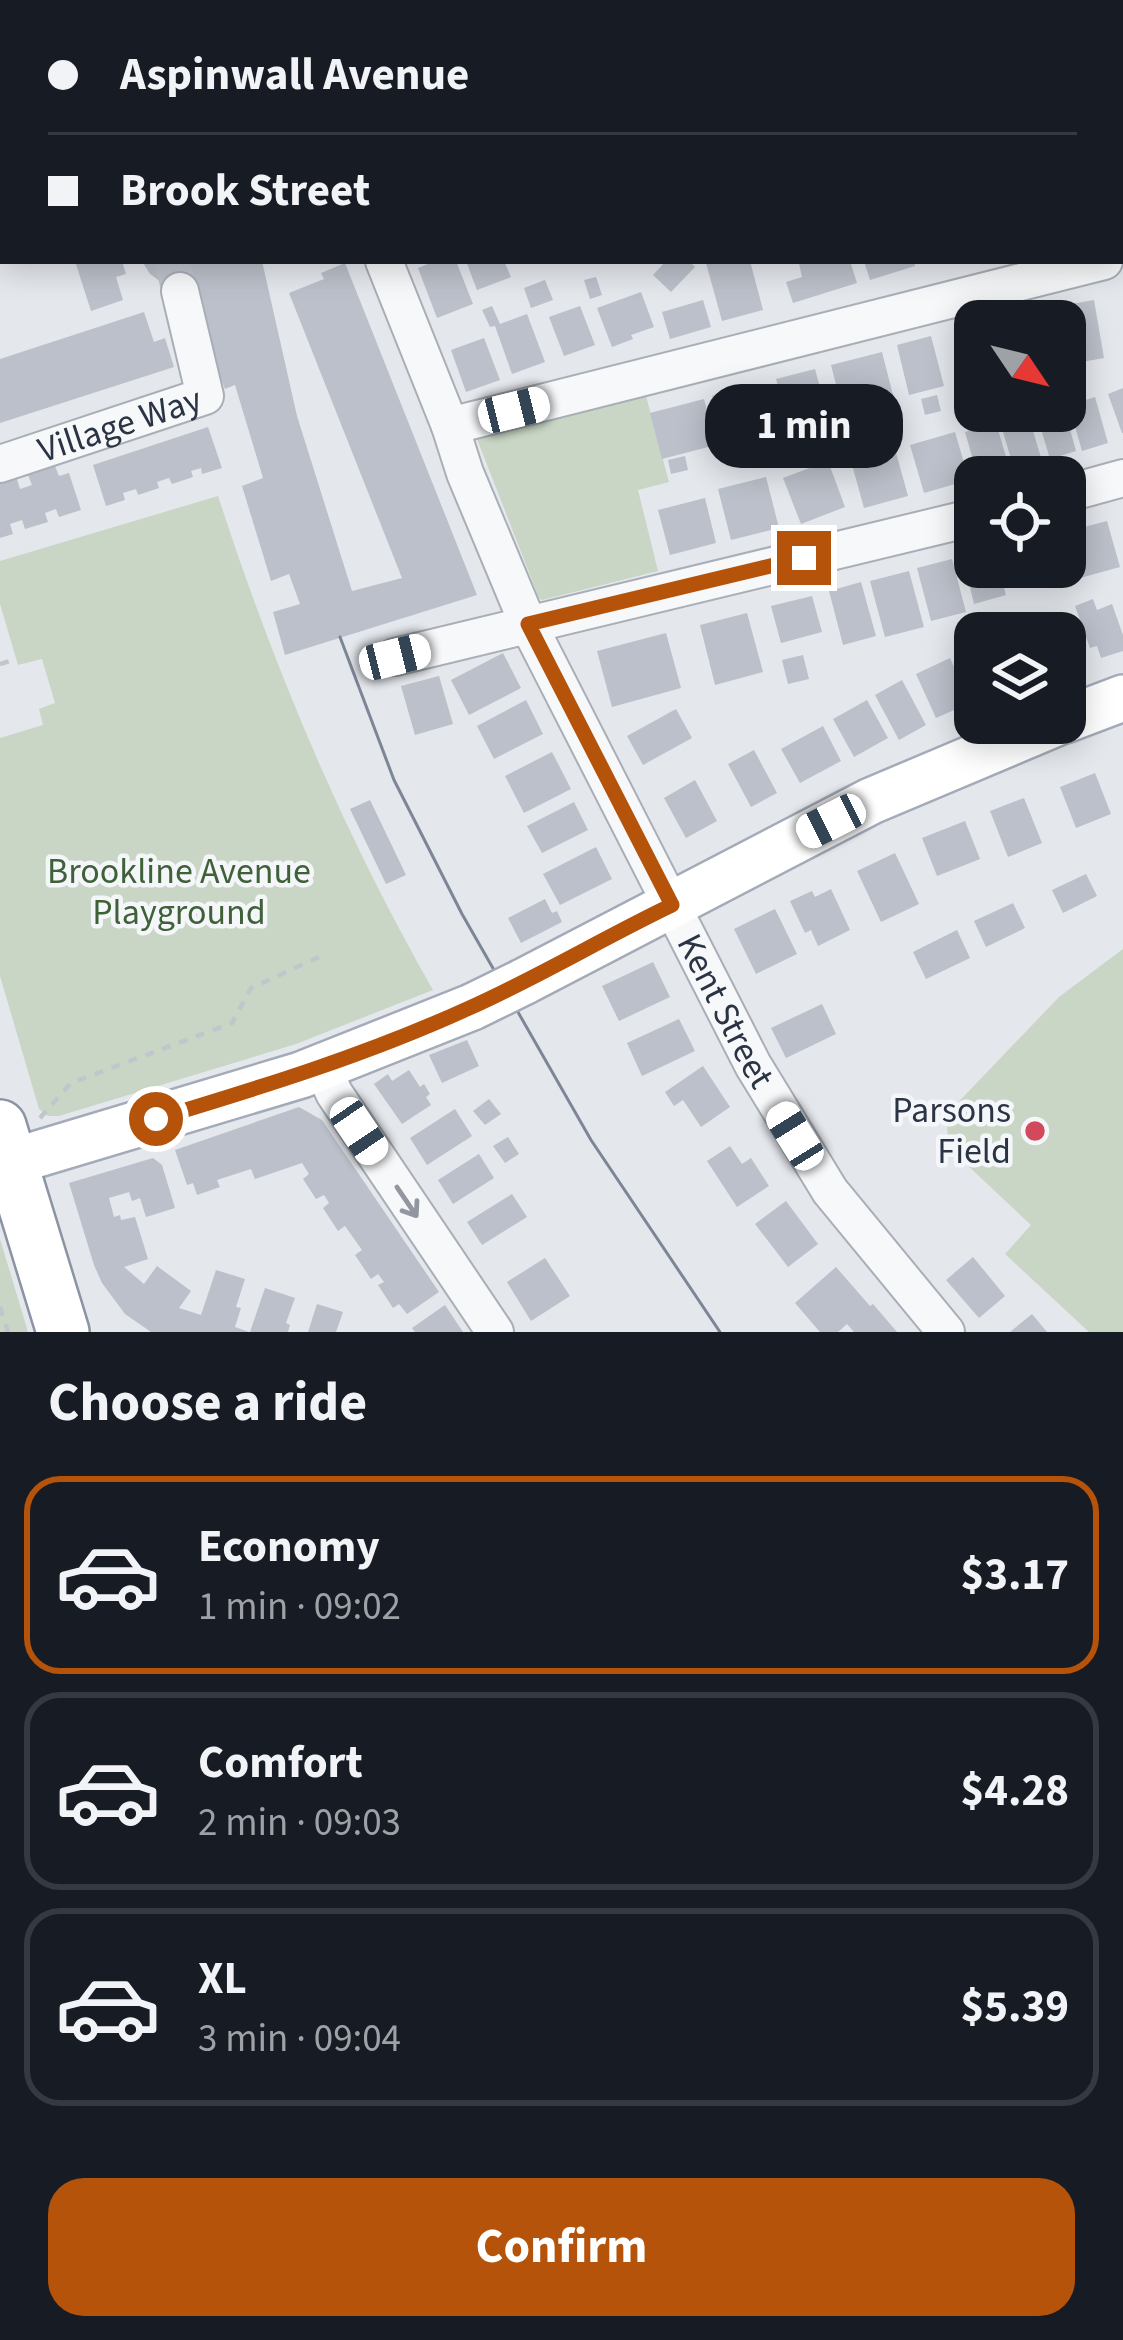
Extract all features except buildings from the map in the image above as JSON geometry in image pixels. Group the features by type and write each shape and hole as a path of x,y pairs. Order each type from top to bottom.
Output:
{"highway":[{"path":"17,1135 63,1332"}],"main road":[{"path":"1086,712 1123,698"},
{"path":"17,1135 323,1068 472,1007 872,801 1006,744"}],"street":[{"name":"Kent Street","path":"385,264 528,624 753,1065 815,1169 946,1332"},
{"path":"450,426 1092,264"},
{"name":"Village Way","path":"0,464 205,396 180,291"},
{"path":"1086,488 1123,478"},
{"path":"395,657 954,523"},
{"path":"323,1068 332,1090 495,1332"}],"path":[{"path":"0,664 17,659"},
{"path":"17,1135 68,1084 232,1023 250,988 321,956"},
{"path":"0,1306 8,1332"}],"green space":[{"path":"646,396 669,482 638,490 658,571 542,600 477,439"},
{"name":"Brookline Avenue Playground","path":"218,496 313,749 369,870 433,990 296,1044 48,1116 39,1109 0,976 0,738 43,725 39,709 55,703 42,659 18,665 0,604 0,561"},
{"name":"Parsons Field","path":"1123,949 1123,1332 1089,1332 1005,1254 1031,1225 949,1148 946,1115 1059,997"},
{"path":"0,1239 28,1332 0,1332"}],"tunnel":[{"path":"173,264 180,291"}],"tram line":[{"path":"340,637 394,780 462,914 591,1140 720,1332"}],"place":[{"name":"Parsons Field","path":"1035,1131"}],"route":[{"path":"156,1119 323,1068 419,1030 672,905 528,624 804,558"}]}
